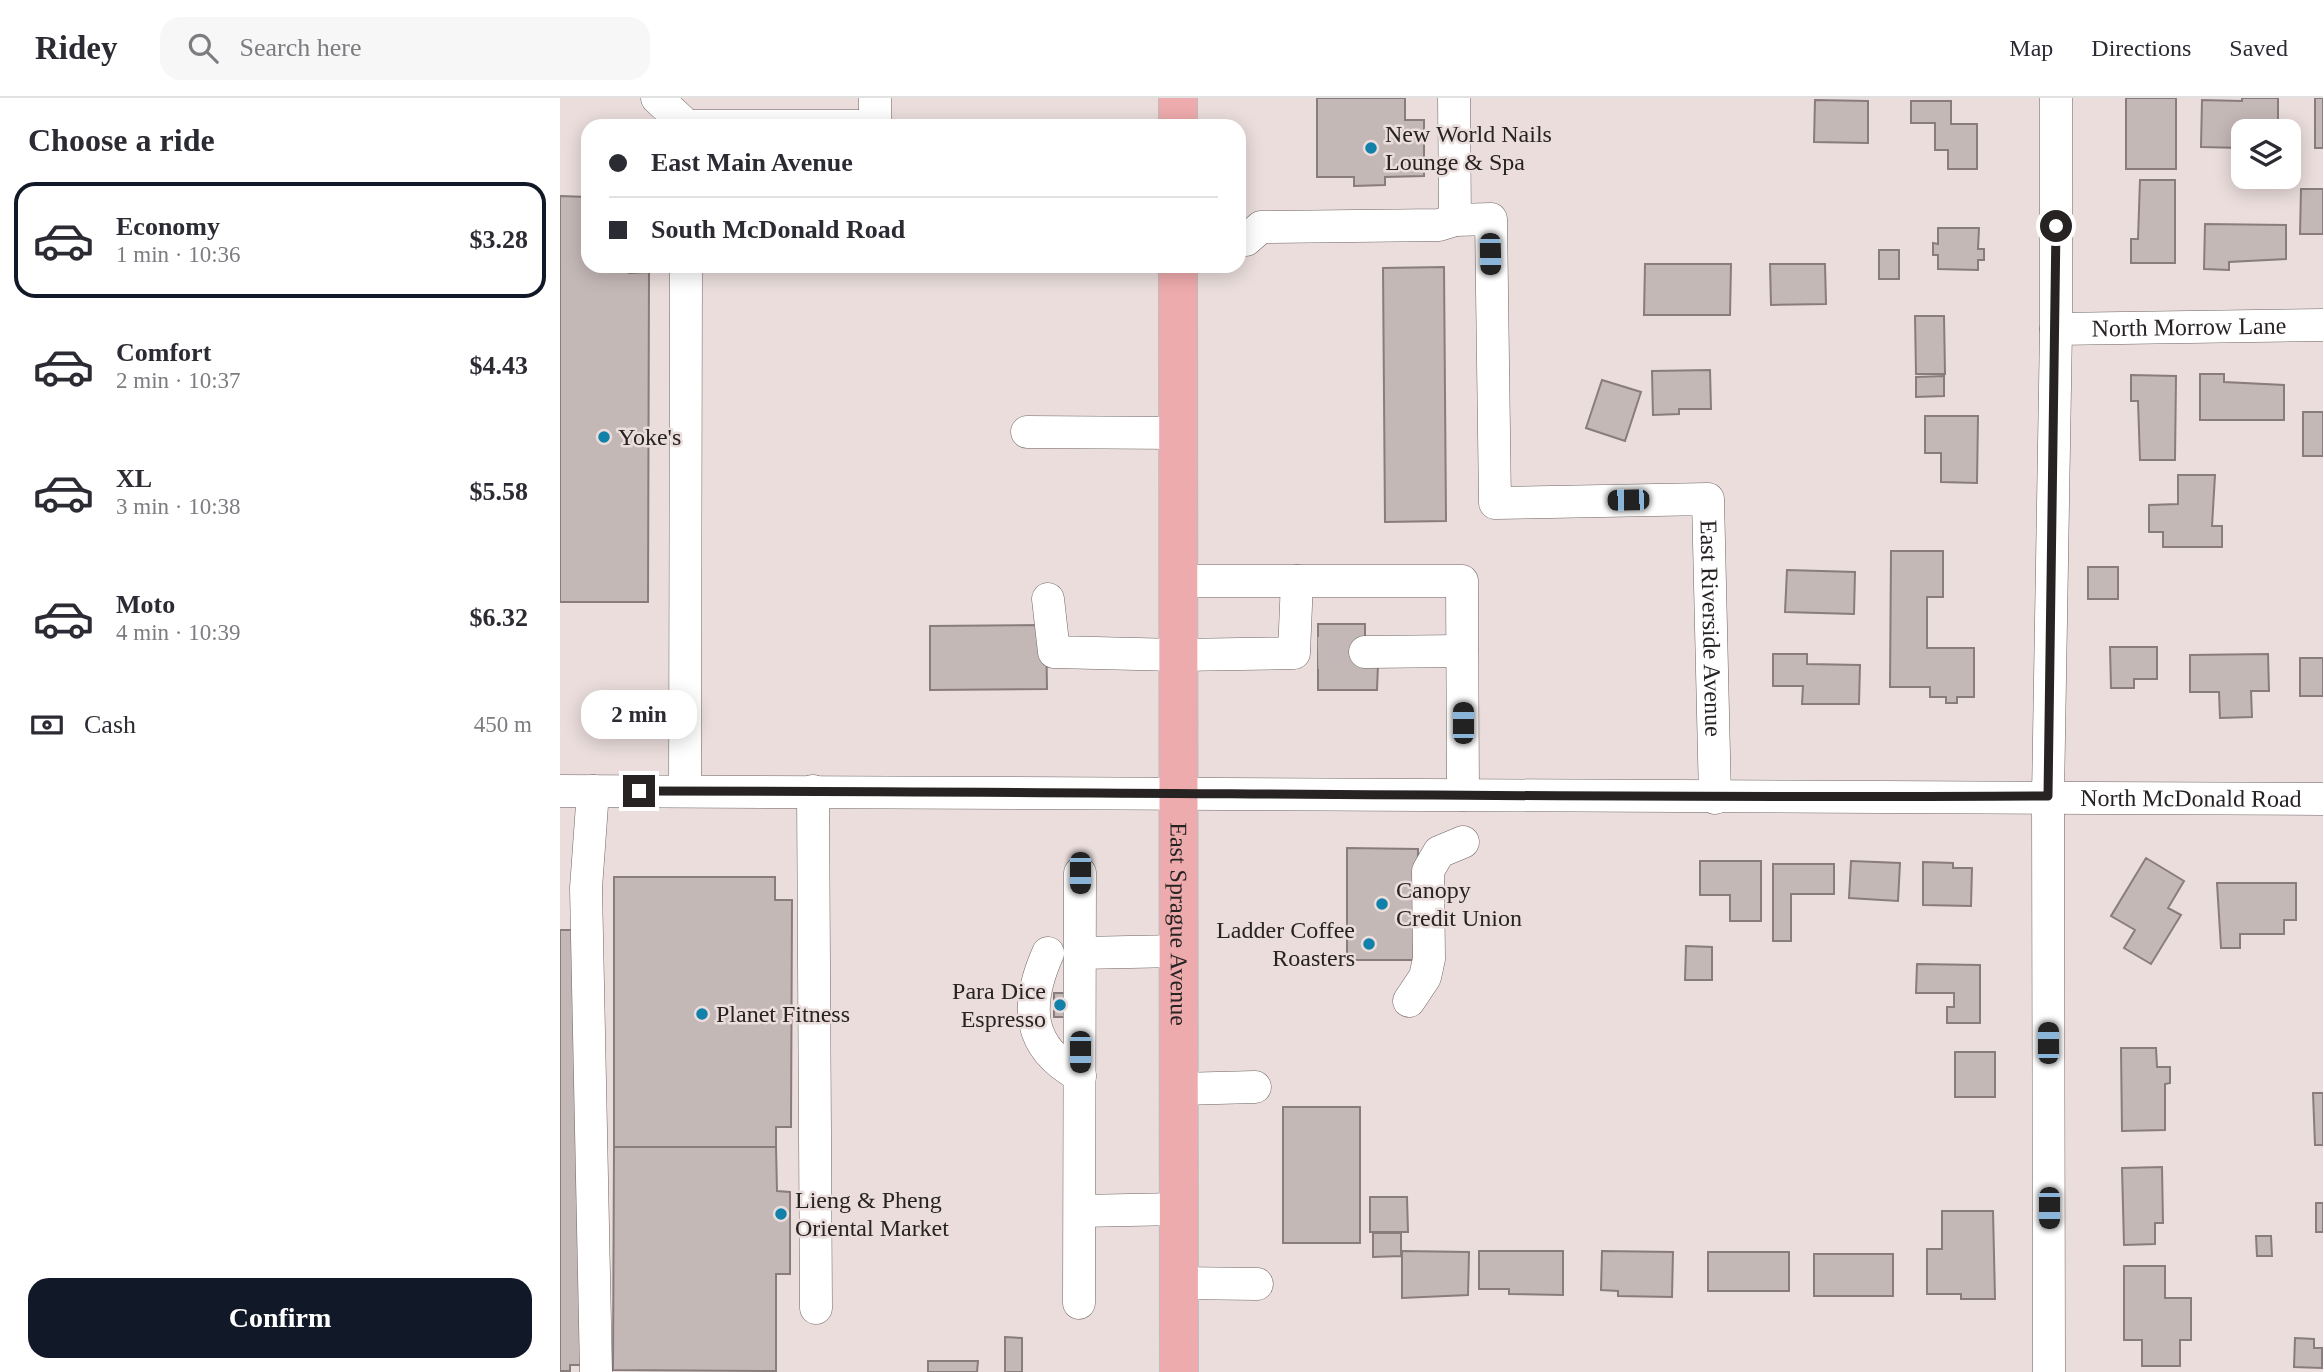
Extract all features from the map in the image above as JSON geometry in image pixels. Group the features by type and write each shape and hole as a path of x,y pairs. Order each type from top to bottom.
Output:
{"main road":[{"path":"1178,98 1178,119"},
{"name":"East Sprague Avenue","path":"1178,273 1179,1372"}],"street":[{"path":"657,98 679,119"},
{"path":"875,98 875,119"},
{"path":"1246,240 1261,227 1439,225 1455,220 1454,98"},
{"path":"2049,1372 2048,796 2056,329 2056,98"},
{"name":"East Riverside Avenue","path":"1455,220 1490,219 1496,503 1708,499 1715,798"},
{"path":"685,791 686,273"},
{"name":"North Morrow Lane","path":"2056,329 2323,325"},
{"path":"1027,432 1178,433"},
{"path":"1178,580 1462,581 1463,795"},
{"path":"1048,599 1054,652 1178,655 1306,653 1297,581"},
{"path":"1365,652 1462,651"},
{"name":"North McDonald Road","path":"560,791 2323,799"},
{"path":"593,791 586,888 596,1372"},
{"path":"813,791 816,1308"},
{"path":"1409,1001 1425,977 1429,959 1428,871 1439,852 1463,842"},
{"path":"1079,1303 1080,873"},
{"path":"1080,953 1179,951"},
{"path":"1048,953 1039,973 1034,998 1038,1037 1054,1061 1080,1076"},
{"path":"1179,1089 1255,1087"},
{"path":"1080,1211 1179,1209"},
{"path":"1179,1283 1257,1284"}],"building":[{"name":"New World Nails Lounge & Spa","path":"1317,98 1405,98 1405,120 1424,120 1424,176 1385,177 1385,185 1354,186 1354,177 1317,177"},
{"path":"2126,98 2176,98 2176,169 2126,169"},
{"path":"2242,98 2278,98 2278,119 2231,119 2231,148 2201,147 2202,100 2242,101"},
{"path":"2315,98 2323,98 2323,148 2315,148"},
{"path":"1815,100 1868,101 1868,143 1814,142"},
{"path":"1911,101 1951,101 1951,124 1977,124 1977,169 1948,169 1948,150 1935,150 1935,123 1911,123"},
{"path":"2140,180 2175,180 2175,263 2131,263 2131,239 2138,239"},
{"path":"2301,189 2323,189 2323,234 2300,234"},
{"name":"Yoke's","path":"560,196 581,197 581,273 649,273 648,602 560,602"},
{"path":"2205,224 2286,225 2286,259 2229,262 2229,270 2204,269"},
{"path":"1938,228 1979,228 1978,249 1984,249 1984,260 1978,260 1978,270 1938,269 1938,255 1933,255 1933,243 1938,244"},
{"path":"1879,250 1899,250 1899,279 1879,279"},
{"path":"1645,264 1731,264 1730,315 1644,315"},
{"path":"1770,264 1825,264 1826,304 1771,305"},
{"path":"1444,267 1446,521 1385,522 1383,268"},
{"path":"1915,316 1944,316 1945,374 1916,374"},
{"path":"1710,370 1711,409 1679,409 1679,414 1653,415 1652,371"},
{"path":"2200,374 2224,374 2224,382 2284,385 2284,420 2200,420"},
{"path":"2131,375 2176,376 2175,460 2140,460 2138,401 2131,401"},
{"path":"1944,376 1944,396 1916,397 1916,377"},
{"path":"1602,380 1641,392 1625,441 1586,428"},
{"path":"2303,412 2323,412 2323,456 2303,456"},
{"path":"1925,416 1978,416 1977,483 1941,482 1941,453 1925,453"},
{"path":"2178,475 2215,475 2212,526 2222,526 2222,547 2163,547 2163,532 2149,532 2149,505 2178,504"},
{"path":"1891,551 1943,551 1943,597 1927,597 1927,648 1974,648 1974,697 1957,697 1957,703 1946,703 1946,697 1930,697 1930,687 1890,687"},
{"path":"2088,567 2118,567 2118,599 2088,599"},
{"path":"1787,570 1855,572 1854,614 1785,612"},
{"path":"1318,624 1365,624 1365,664 1378,664 1377,690 1318,690"},
{"path":"1046,625 1047,689 930,690 930,626"},
{"path":"2110,647 2157,647 2157,679 2134,679 2134,688 2111,688"},
{"path":"1773,654 1807,654 1807,664 1860,665 1859,704 1802,704 1803,686 1773,686"},
{"path":"2268,654 2269,691 2251,691 2252,717 2220,718 2219,692 2190,692 2190,655"},
{"path":"2300,658 2323,658 2323,696 2300,696"},
{"name":"Canopy Credit Union","path":"1347,848 1418,849 1417,960 1347,960"},
{"path":"2146,858 2184,881 2168,908 2181,915 2151,964 2124,948 2135,930 2111,916"},
{"path":"1700,861 1761,861 1761,921 1730,921 1730,895 1700,895"},
{"path":"1851,861 1900,863 1898,901 1849,898"},
{"path":"1923,862 1953,863 1953,868 1972,868 1971,906 1923,905"},
{"path":"1773,864 1834,864 1834,894 1791,894 1791,941 1773,941"},
{"name":"Planet Fitness","path":"614,877 775,877 775,900 792,900 791,1127 776,1127 776,1147 614,1147"},
{"path":"2217,883 2296,883 2296,920 2284,920 2284,934 2240,934 2240,948 2221,948"},
{"path":"560,930 582,930 584,1365 570,1365 570,1371 560,1371"},
{"path":"1686,946 1712,947 1712,980 1685,980"},
{"path":"1917,964 1980,965 1980,1023 1947,1023 1947,1007 1954,1007 1954,993 1916,993"},
{"name":"Para Dice Espresso","path":"1054,993 1067,993 1067,1017 1054,1017"},
{"path":"2121,1048 2156,1048 2157,1067 2170,1067 2170,1083 2165,1084 2165,1130 2122,1131"},
{"path":"1955,1052 1995,1052 1995,1097 1955,1097"},
{"path":"2313,1093 2323,1093 2323,1145 2315,1145"},
{"path":"1283,1107 1360,1107 1360,1243 1283,1243"},
{"path":"614,1147 776,1147 777,1191 790,1192 790,1274 776,1274 776,1371 613,1370"},
{"path":"2162,1167 2163,1223 2155,1223 2155,1244 2124,1245 2122,1168"},
{"path":"1370,1197 1407,1197 1408,1232 1370,1232"},
{"path":"2316,1203 2323,1203 2323,1232 2316,1232"},
{"path":"1942,1211 1993,1211 1995,1299 1961,1299 1961,1294 1927,1294 1927,1249 1942,1249"},
{"path":"1373,1233 1401,1233 1401,1256 1373,1257"},
{"path":"2256,1236 2271,1236 2272,1256 2257,1256"},
{"path":"1402,1251 1469,1252 1468,1295 1402,1298"},
{"path":"1479,1251 1563,1251 1563,1295 1509,1294 1509,1289 1479,1289"},
{"path":"1602,1251 1673,1252 1672,1297 1618,1296 1618,1291 1601,1290"},
{"path":"1708,1252 1789,1252 1789,1291 1708,1291"},
{"path":"1814,1254 1893,1254 1893,1296 1814,1296"},
{"path":"2124,1266 2165,1266 2165,1298 2191,1298 2191,1340 2180,1340 2180,1366 2142,1366 2142,1340 2124,1340"},
{"path":"1005,1337 1022,1338 1022,1372 1005,1372"},
{"path":"2295,1338 2314,1339 2314,1348 2322,1348 2322,1368 2294,1367"},
{"path":"928,1361 978,1361 977,1372 928,1372"}],"tunnel":[{"path":"1318,653 1365,652"}],"place":[{"name":"New World Nails Lounge & Spa","path":"1371,148"},
{"name":"Yoke's","path":"604,437"},
{"name":"Canopy Credit Union","path":"1382,904"},
{"name":"Ladder Coffee Roasters","path":"1369,944"},
{"name":"Para Dice Espresso","path":"1060,1005"},
{"name":"Planet Fitness","path":"702,1014"},
{"name":"Lieng & Pheng Oriental Market","path":"781,1214"}],"route":[{"path":"639,791 1178,792 1715,798 2048,796 2056,226"}]}
